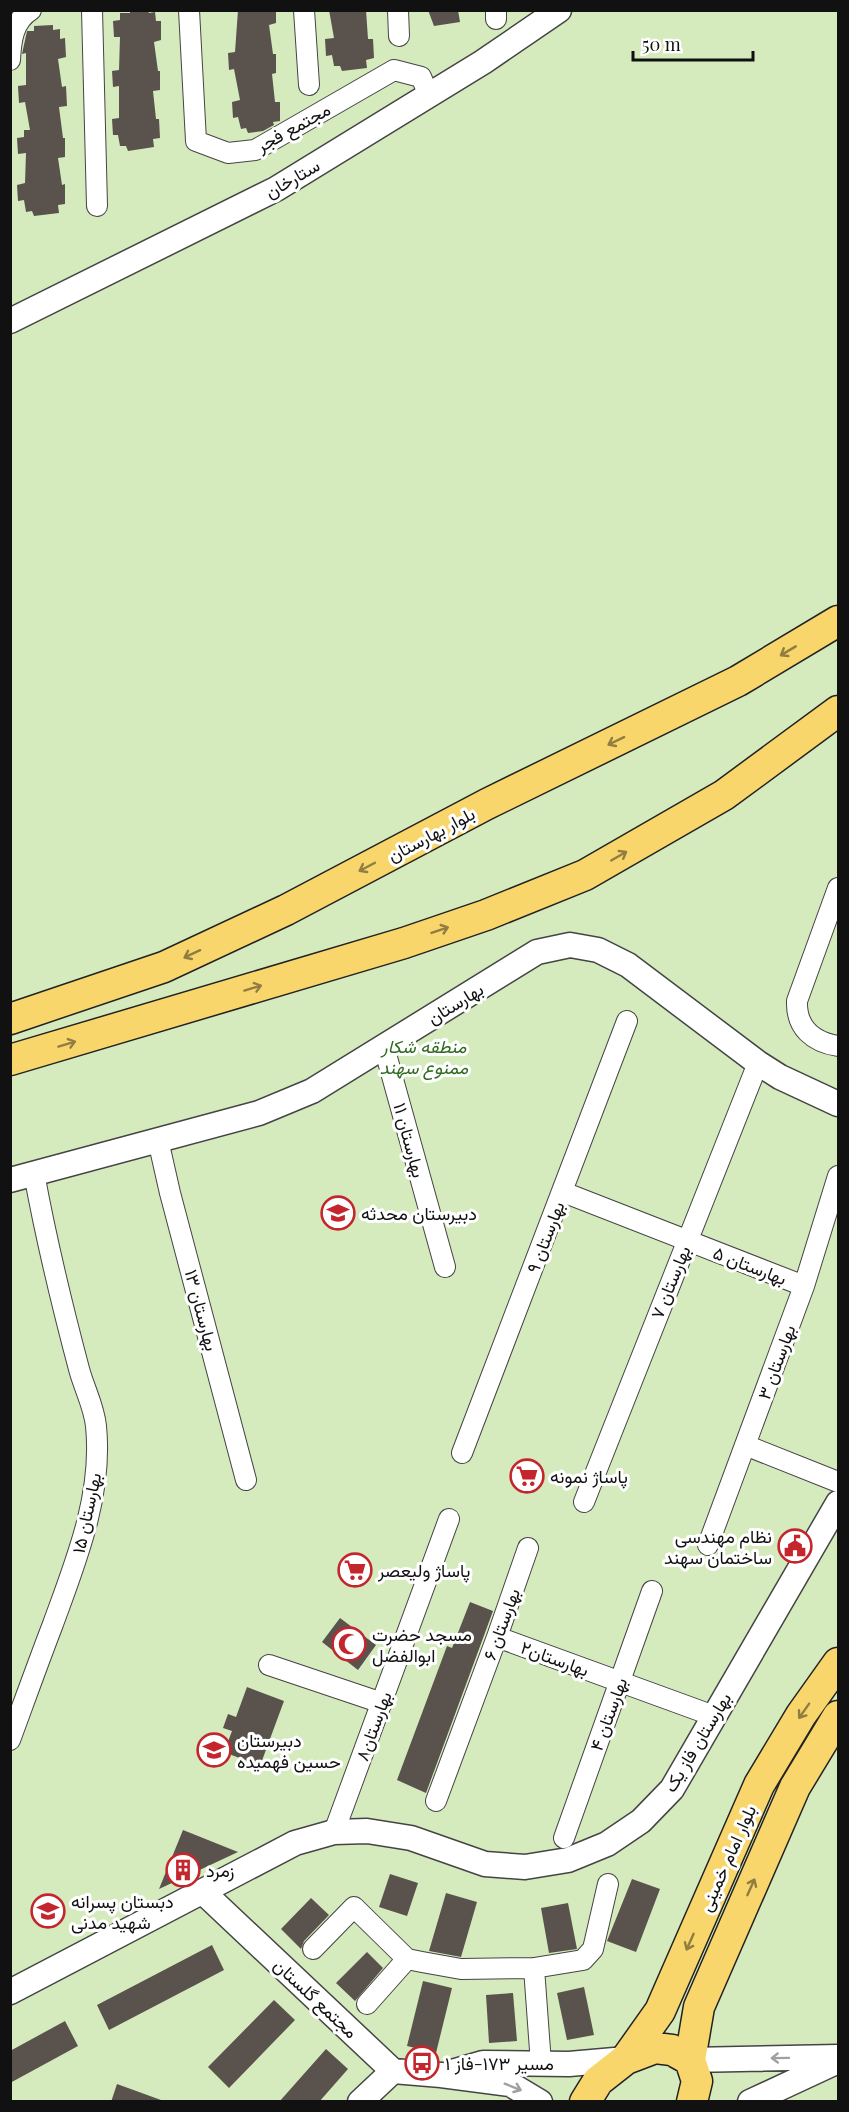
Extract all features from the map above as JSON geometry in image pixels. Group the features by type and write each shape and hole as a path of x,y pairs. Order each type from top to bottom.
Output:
{"main road":[{"name":"بلوار بهارستان","path":"10,1019 164,967 286,910 487,804 738,681 838,621"},
{"path":"10,1060 404,943 486,915 585,875 724,795 838,711"},
{"name":"بلوار امام خمینی","path":"626,2059 660,2011 759,1785 801,1715 838,1663"},
{"name":"بلوار امام خمینی","path":"692,2102 697,2081 690,2060 699,2007 795,1787 838,1716"},
{"path":"585,2102 598,2081 626,2059 655,2048 672,2050 690,2060"}],"street":[{"path":"10,60 12,35 31,10"},
{"path":"92,10 97,206"},
{"name":"مجتمع فجر","path":"189,10 196,141 228,153 255,150 394,70 422,77 429,95"},
{"path":"304,10 309,85"},
{"path":"398,10 399,36"},
{"name":"ستارخان","path":"10,321 276,189 483,62 559,10"},
{"path":"838,888 797,1001 797,1012 804,1030 813,1038 838,1046"},
{"name":"بهارستان","path":"22,1177 259,1113 301,1096 537,952 570,945 598,950 628,965 758,1063 780,1077 838,1104"},
{"name":"بهارستان ۹","path":"462,1452 627,1021"},
{"name":"بهارستان ۱۱","path":"384,1047 446,1267"},
{"name":"بهارستان ۷","path":"584,1502 758,1063"},
{"name":"بهارستان ۱۳","path":"158,1140 246,1480"},
{"name":"بهارستان ۳","path":"708,1545 804,1286 838,1176"},
{"name":"بهارستان ۱۵","path":"10,1740 73,1570 87,1525 95,1482 97,1450 96,1423 79,1372 42,1219 22,1177"},
{"name":"بهارستان ۵","path":"563,1192 804,1286"},
{"path":"745,1445 838,1482"},
{"name":"بهارستان فاز یک","path":"10,1992 295,1844 334,1832 367,1831 411,1838 485,1864 525,1867 568,1860 607,1844 641,1821 672,1789 838,1503"},
{"name":"بهارستان۸","path":"334,1832 449,1519"},
{"name":"بهارستان ۶","path":"435,1801 528,1548"},
{"name":"بهارستان ۴","path":"564,1838 652,1592"},
{"name":"بهارستان۲","path":"497,1637 714,1716"},
{"path":"269,1665 382,1703"},
{"path":"313,1949 354,1907 407,1959 462,1969 534,1968 583,1960 593,1949 608,1884"},
{"name":"مجتمع گلستان","path":"203,1892 393,2071"},
{"path":"368,2004 407,1959"},
{"path":"534,1968 541,2064"},
{"path":"441,2075 483,2063 569,2064 626,2059"},
{"path":"690,2060 838,2059"},
{"path":"750,2102 838,2059"},
{"path":"360,2102 393,2071 510,2084 540,2102"}],"green space":[{"name":"منطقه شکار ممنوع سهند","path":"11,11 838,11 838,2101 11,2102"}],"building":[{"path":"130,10 155,12 156,21 161,21 161,40 154,42 158,71 160,71 160,90 153,91 156,119 159,119 160,138 153,139 154,147 128,151 126,146 120,146 118,135 113,135 112,119 119,118 119,86 113,87 112,71 119,70 120,37 114,37 113,21 120,20 120,13 130,13"},
{"path":"238,10 276,10 276,23 269,25 273,54 276,54 276,73 272,74 275,102 280,102 280,121 273,122 274,125 263,131 248,133 246,128 241,129 238,117 233,118 232,102 240,100 234,69 229,70 228,53 235,52"},
{"path":"329,10 366,10 368,39 373,39 374,58 366,60 367,68 342,71 340,66 334,66 332,55 326,56 325,39 334,38"},
{"path":"428,10 458,10 460,22 434,26"},
{"path":"53,25 53,30 60,29 60,39 65,38 66,57 58,59 62,87 66,86 67,106 59,107 63,138 65,138 65,157 58,158 62,185 65,184 65,204 58,205 59,213 34,216 32,211 26,212 24,200 18,201 17,185 25,183 26,153 18,154 17,138 24,137 24,130 30,130 25,102 19,103 18,86 26,85 26,53 22,54 27,31 34,31 34,26"},
{"path":"470,1602 493,1611 426,1793 397,1780 447,1646 452,1648"},
{"name":"مسجد حضرت ابوالفضل","path":"340,1618 376,1645 358,1670 322,1642"},
{"path":"247,1687 284,1701 260,1766 224,1752 232,1731 223,1728 228,1714 236,1717"},
{"name":"زمرد","path":"183,1830 238,1852 159,1889"},
{"path":"390,1874 418,1883 407,1916 379,1907"},
{"path":"632,1879 660,1889 636,1952 607,1941"},
{"path":"446,1893 477,1902 461,1957 429,1951"},
{"path":"311,1898 329,1915 304,1941 301,1949 281,1929"},
{"path":"568,1903 577,1949 549,1953 541,1908"},
{"path":"212,1945 224,1970 109,2030 97,2005"},
{"path":"367,1952 383,1968 355,2001 336,1983"},
{"path":"423,1981 452,1988 436,2053 407,2046"},
{"path":"584,1987 594,2035 567,2040 557,1993"},
{"path":"513,1993 517,2041 489,2043 486,1995"},
{"path":"274,2000 295,2020 229,2088 208,2067"},
{"path":"65,2021 78,2046 10,2083 10,2051"},
{"path":"326,2049 348,2069 319,2102 279,2102"},
{"path":"117,2084 161,2100 161,2102 111,2102"}],"place":[{"name":"دبیرستان محدثه","path":"338,1213"},
{"name":"پاساژ نمونه","path":"527,1476"},
{"name":"نظام مهندسی ساختمان سهند","path":"795,1546"},
{"name":"پاساژ ولیعصر","path":"355,1570"},
{"name":"مسجد حضرت ابوالفضل","path":"349,1644"},
{"name":"دبیرستان حسین فهمیده","path":"214,1750"},
{"name":"زمرد","path":"183,1870"},
{"name":"دبستان پسرانه شهید مدنی","path":"48,1911"},
{"name":"مسیر ۱۷۳-فاز ۱","path":"422,2063"}]}
